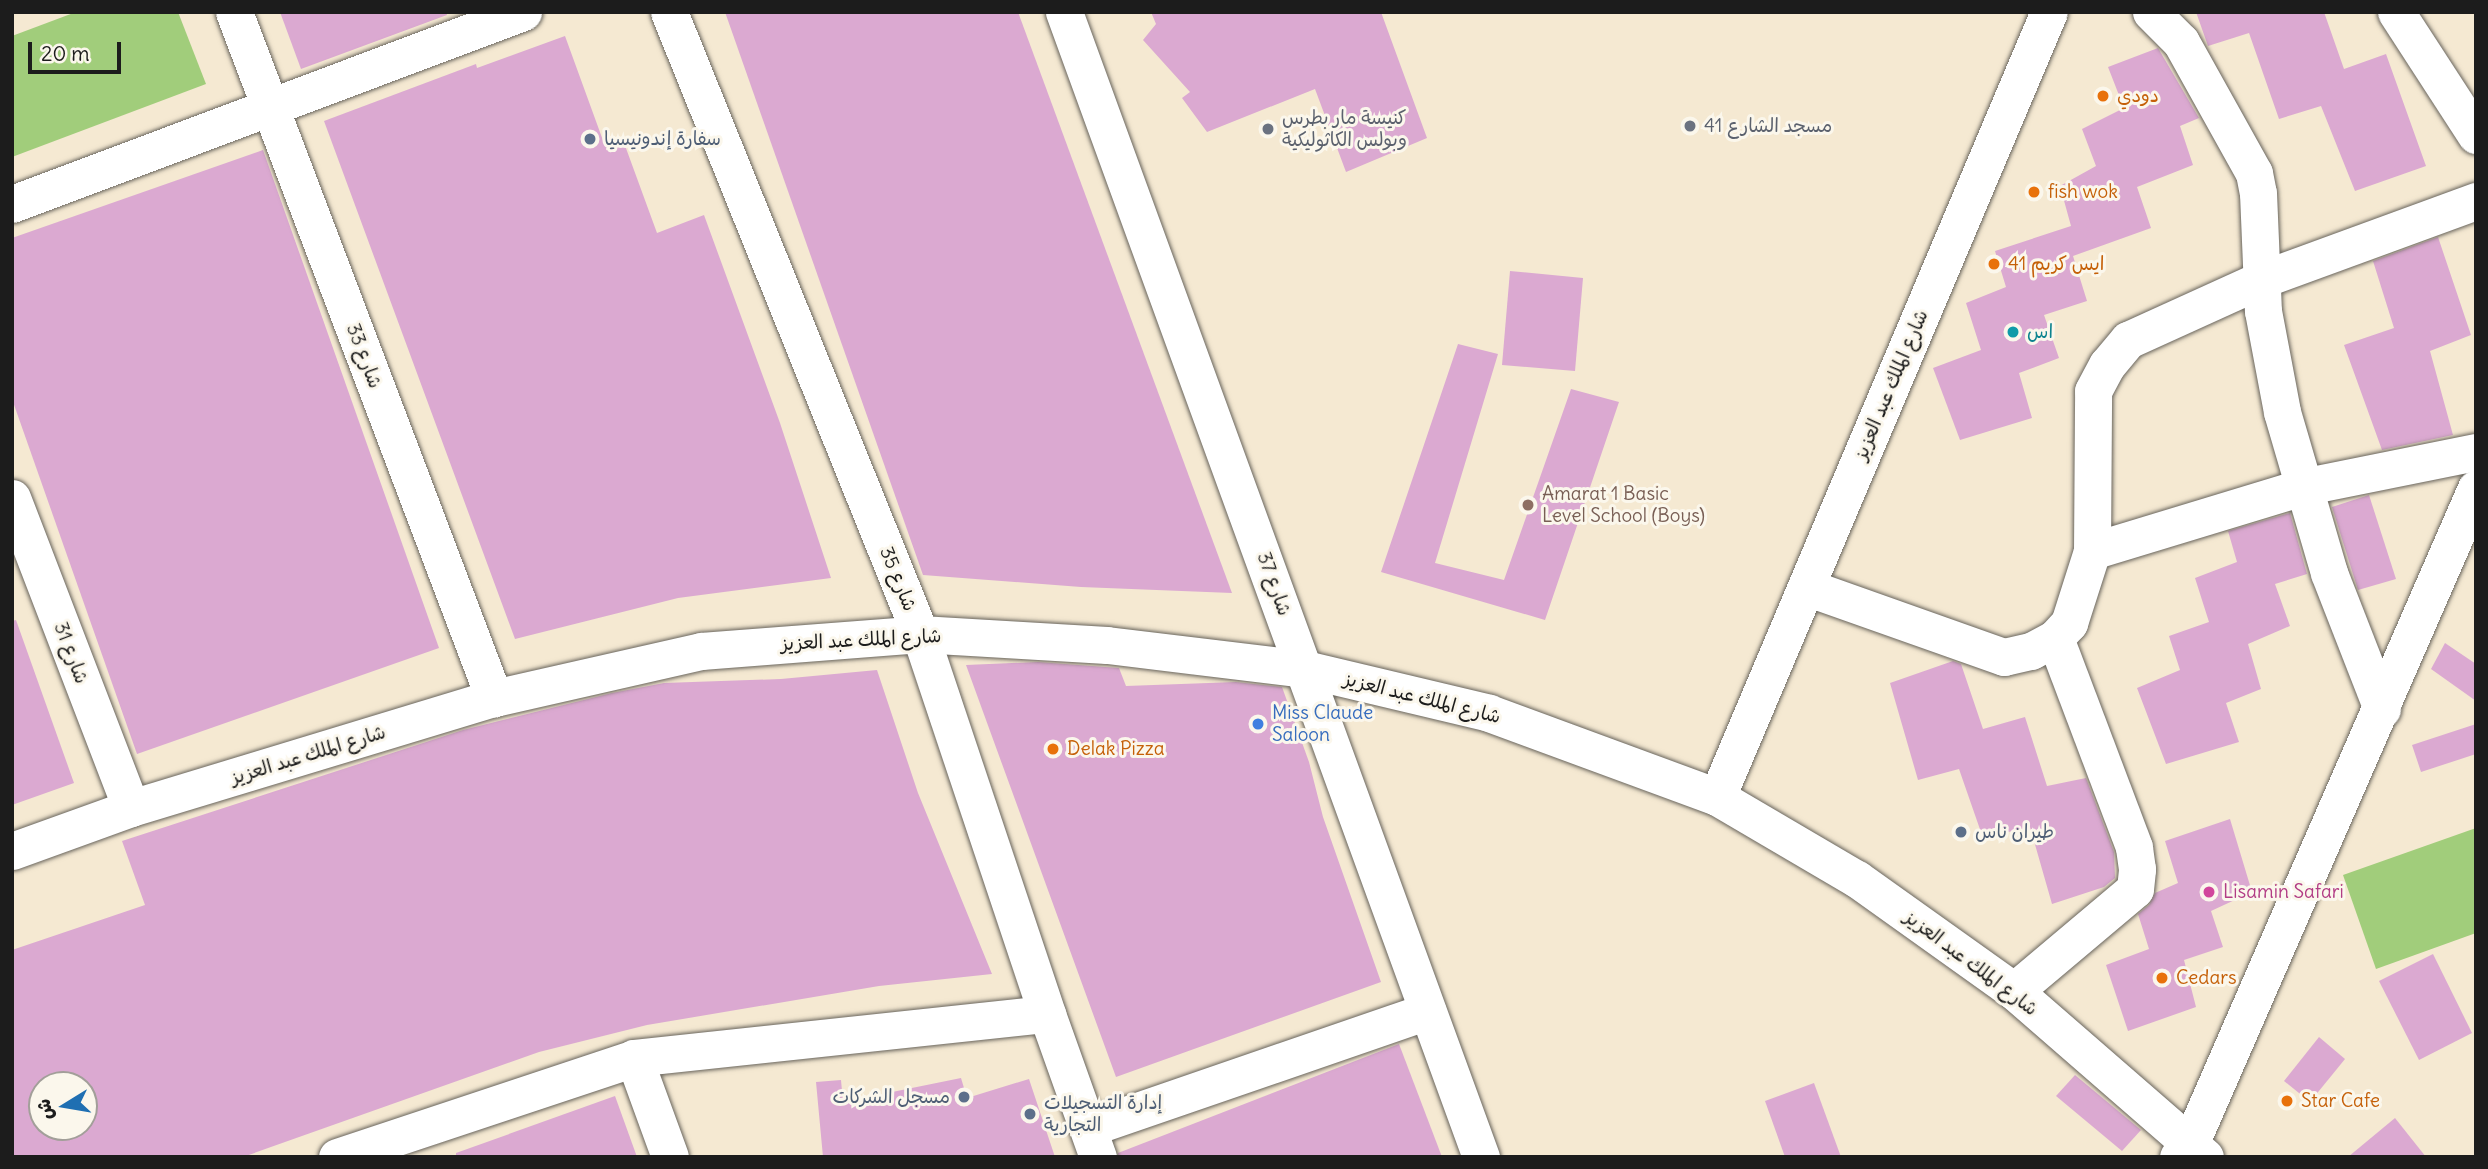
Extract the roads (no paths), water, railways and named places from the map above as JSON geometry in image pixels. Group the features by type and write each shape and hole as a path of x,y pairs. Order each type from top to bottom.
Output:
{"street":[{"name":"شارع 33","path":"234,12 494,698"},
{"path":"12,204 523,12"},
{"name":"شارع 35","path":"669,12 920,634 1047,1014 1093,1142"},
{"name":"شارع 37","path":"1064,12 1481,1157"},
{"name":"شارع الملك عبد العزيز","path":"1717,797 2049,12"},
{"path":"2151,12 2181,42 2254,173 2258,192 2260,280 2282,412 2329,573 2382,709"},
{"path":"2396,12 2476,135"},
{"path":"1805,587 2004,657 2031,651 2055,638 2069,624 2092,551 2093,391 2106,365 2128,341 2260,280 2476,201"},
{"path":"2092,551 2302,487 2476,452"},
{"path":"2191,1152 2476,488"},
{"name":"شارع 31","path":"12,498 131,808"},
{"name":"شارع الملك عبد العزيز","path":"12,851 131,808 494,698 701,651 920,634 1107,645 1305,670 1489,712 1717,797 1857,879 2014,991 2191,1152"},
{"path":"2014,991 2135,889 2134,847 2055,638"},
{"path":"1093,1142 1427,1011"},
{"path":"337,1157 634,1058 1047,1014"},
{"path":"634,1058 670,1157"}],"place":[{"name":"دودي","path":"2103,96"},
{"name":"مسجد الشارع 41","path":"1690,126"},
{"name":"كنيسة مار بطرس وبولس الكاثوليكية","path":"1268,129"},
{"name":"سفارة إندونيسيا","path":"590,139"},
{"name":"fish wok","path":"2034,192"},
{"name":"41 ايس كريم","path":"1994,264"},
{"name":"اس","path":"2013,332"},
{"name":"Amarat 1 Basic Level School (Boys)","path":"1528,505"},
{"name":"Miss Claude Saloon","path":"1258,724"},
{"name":"Delak Pizza","path":"1053,749"},
{"name":"طيران ناس","path":"1961,832"},
{"name":"Lisamin Safari","path":"2209,892"},
{"name":"Cedars","path":"2162,978"},
{"name":"مسجل الشركات","path":"964,1097"},
{"name":"Star Cafe","path":"2287,1101"},
{"name":"إدارة التسجيلات التجارية","path":"1030,1114"}]}
